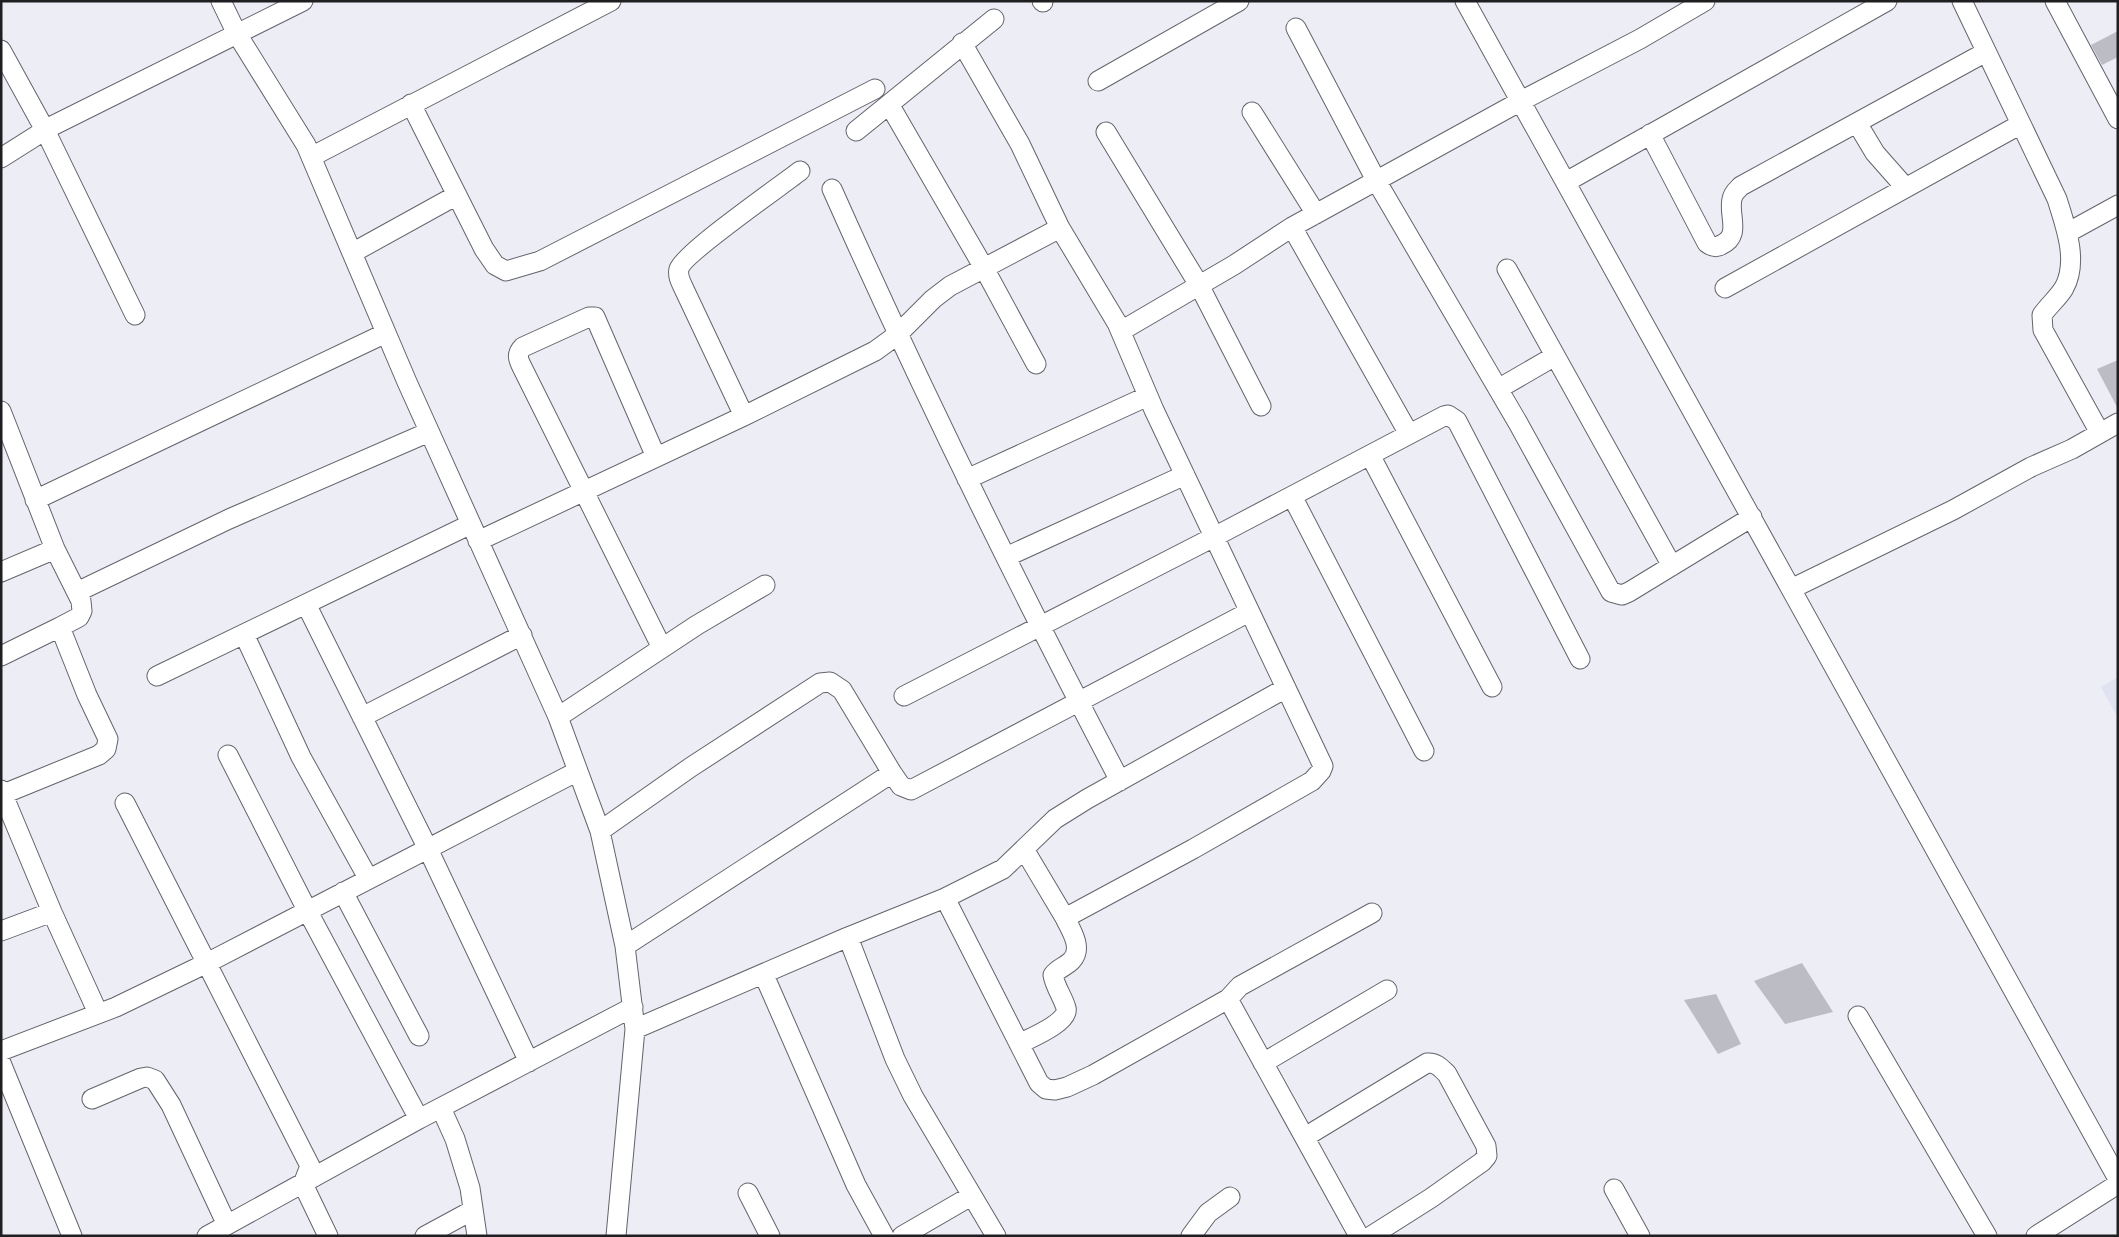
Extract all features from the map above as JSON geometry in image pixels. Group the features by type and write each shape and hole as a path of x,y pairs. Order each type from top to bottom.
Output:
{"street":[{"path":"220,1 306,145 429,432 558,717 600,831 625,946 635,1029 616,1236"},
{"path":"1,158 45,130 303,1"},
{"path":"311,157 611,1"},
{"path":"1098,81 1239,1"},
{"path":"1465,1 2118,1179"},
{"path":"1121,331 1316,214 1378,182 1522,101 1640,39 1705,1"},
{"path":"1566,182 1887,1"},
{"path":"1962,1 2057,199 2067,233 2070,252 2066,285 2057,299 2042,315 2042,330 2100,433"},
{"path":"2055,1 2118,119"},
{"path":"856,131 962,43 994,19"},
{"path":"1296,28 1378,182 1498,389 1612,592 1622,595 1629,592 1752,518"},
{"path":"962,43 1020,144 1060,228 1121,331 1148,396 1323,766 1318,775 1312,780 1193,849 1065,918"},
{"path":"1,50 45,130 135,315"},
{"path":"1650,134 1707,242 1715,247 1720,246 1728,241 1732,234 1732,198 1741,186 1986,52"},
{"path":"411,104 488,254 496,265 506,271 540,261 874,88"},
{"path":"889,104 984,268 1036,364"},
{"path":"1252,112 1316,214"},
{"path":"1857,123 1875,153 1905,187"},
{"path":"1724,288 2020,124"},
{"path":"1106,132 1199,285 1261,406"},
{"path":"744,416 684,291 678,277 679,268 716,234 800,171"},
{"path":"832,189 897,335 967,479 1040,627 1120,781"},
{"path":"352,254 457,195"},
{"path":"2067,233 2118,205"},
{"path":"157,676 306,604 474,533 584,491 744,416 875,350 897,335 938,295 950,286 1060,228"},
{"path":"1292,228 1410,434"},
{"path":"1507,269 1672,566"},
{"path":"656,457 595,317 589,317 523,347 519,351 518,357 662,648"},
{"path":"35,500 386,333"},
{"path":"1498,389 1555,356"},
{"path":"967,479 1148,396"},
{"path":"1,411 55,549 82,606 82,611 74,621 1,656"},
{"path":"904,696 1448,415 1457,421 1580,659"},
{"path":"1791,589 1884,545 2013,476 2072,449 2118,423"},
{"path":"77,592 229,519 429,432"},
{"path":"1370,455 1492,687"},
{"path":"1006,557 1185,475"},
{"path":"1292,496 1424,751"},
{"path":"1,572 55,549"},
{"path":"558,717 662,648 765,585"},
{"path":"306,604 428,849 529,1062"},
{"path":"600,831 691,767 820,683 830,682 842,690 892,773 901,786 911,790 1078,700 1249,612"},
{"path":"60,627 87,695 108,739 108,745 99,754 2,793 52,912 98,1013"},
{"path":"244,634 301,757 368,878"},
{"path":"362,717 522,635"},
{"path":"635,1029 764,975 848,937 945,898 998,872 1012,862 1055,819 1286,688"},
{"path":"228,755 419,1119"},
{"path":"1,1050 116,1007 207,963 578,771"},
{"path":"625,946 892,773"},
{"path":"125,803 310,1166 303,1184 328,1236"},
{"path":"1019,1044 1057,1024 1065,1016 1066,1009 1053,975 1072,960 1076,953 1074,937 1065,918 1024,849"},
{"path":"343,892 419,1036"},
{"path":"945,898 1039,1083 1046,1089 1055,1090 1067,1088 1093,1075 1228,999 1240,986 1372,913"},
{"path":"1,931 52,912"},
{"path":"848,937 895,1059 913,1096 996,1236"},
{"path":"764,975 856,1185 884,1236"},
{"path":"1263,1063 1387,990"},
{"path":"1228,999 1359,1236"},
{"path":"207,1236 419,1119 633,1007"},
{"path":"1858,1016 1987,1236"},
{"path":"1305,1137 1427,1063 1431,1062 1441,1067 1447,1074 1486,1146 1487,1156 1482,1162 1431,1198 1371,1236"},
{"path":"1,1063 72,1236"},
{"path":"92,1099 141,1078 147,1077 155,1080 171,1104 227,1225"},
{"path":"441,1108 455,1139 470,1188 477,1236"},
{"path":"2036,1236 2118,1184"},
{"path":"1614,1189 1640,1236"},
{"path":"748,1193 770,1236"},
{"path":"902,1236 971,1196"},
{"path":"1191,1236 1208,1213 1230,1197"},
{"path":"425,1236 473,1210"}],"shaded area":[{"path":"2118,677 2118,718 2101,687"}],"building":[{"path":"2118,31 2118,57 2102,65 2091,45"},
{"path":"2118,360 2118,409 2097,369"},
{"path":"1802,963 1833,1012 1785,1024 1754,981"},
{"path":"1716,994 1741,1044 1718,1054 1684,1000"}]}
